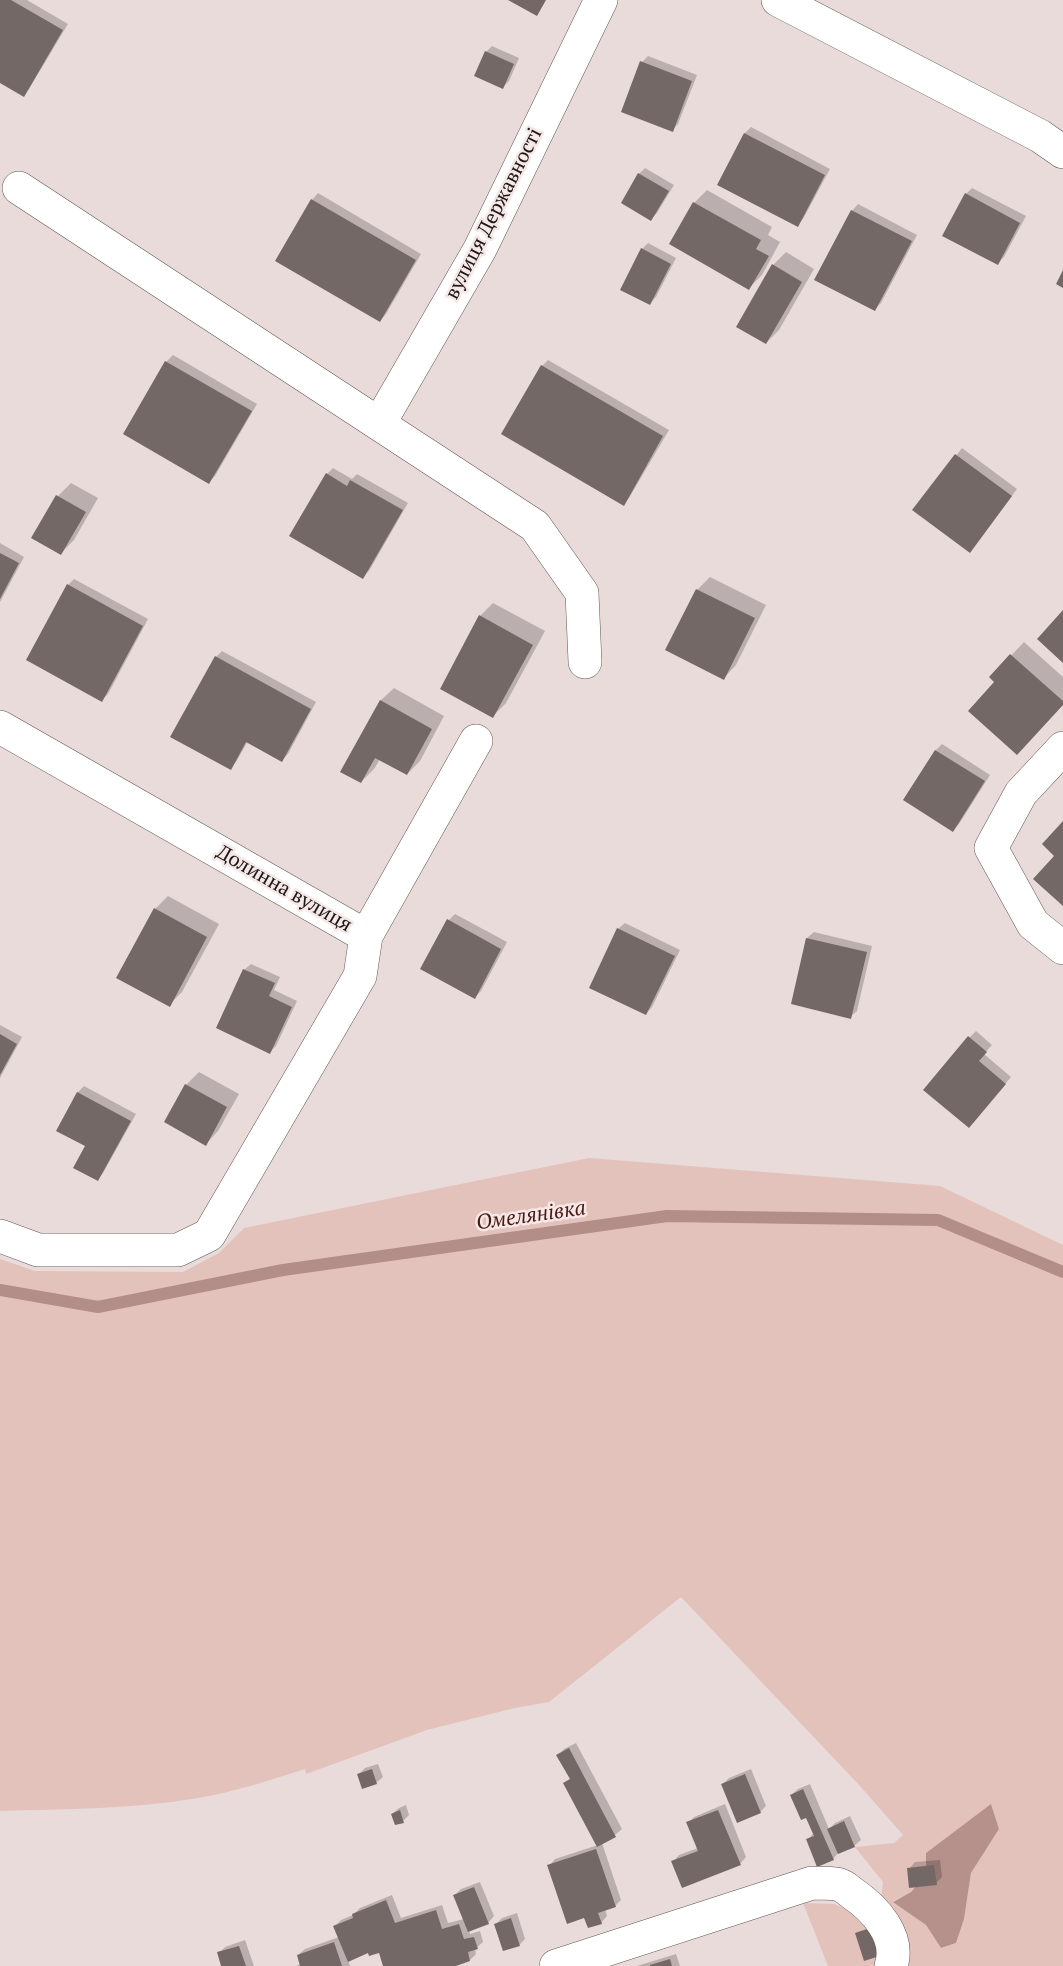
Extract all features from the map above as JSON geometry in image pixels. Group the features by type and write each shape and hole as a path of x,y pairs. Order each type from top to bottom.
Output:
{"street":[{"name":"вулиця Державності","path":"379,424 480,249 601,0"},
{"path":"778,0 1055,144"},
{"path":"19,188 535,526 582,593 585,662"},
{"name":"Долинна вулиця","path":"0,727 366,936 360,976 209,1235 178,1250 38,1250 0,1236"},
{"path":"366,936 476,741"},
{"path":"1063,748 1021,793 992,848 1033,924 1063,948"},
{"path":"556,1966 812,1883 840,1885 864,1901 882,1920 891,1943 893,1960 891,1966"}],"shaded area":[{"path":"589,1158 940,1186 1063,1245 1063,1966 900,1966 881,1900 883,1882 855,1847 894,1843 903,1835 860,1786 681,1597 549,1702 427,1730 306,1774 305,1769 212,1795 174,1802 124,1806 0,1811 0,1259 35,1271 183,1272 219,1253 244,1228","holes":["991,1805 999,1829 971,1873 964,1919 956,1943 941,1948 926,1925 893,1901 911,1892 926,1875 926,1853"]},
{"path":"991,1804 999,1829 971,1873 964,1919 956,1943 941,1948 926,1925 893,1902 911,1892 926,1875 926,1853"},
{"path":"803,1903 834,1904 863,1915 882,1966 828,1966"}],"building":[{"path":"0,0 11,0 63,30 24,97 0,83"},
{"path":"508,0 546,0 537,16"},
{"path":"485,51 514,64 503,89 474,76"},
{"path":"640,61 692,81 673,132 621,112"},
{"path":"744,133 825,175 798,227 717,185"},
{"path":"638,173 669,191 651,221 621,203"},
{"path":"965,193 1020,223 998,265 942,236"},
{"path":"311,199 416,260 380,322 275,261"},
{"path":"693,202 761,240 756,249 769,256 749,290 669,244"},
{"path":"851,210 912,241 875,311 814,280"},
{"path":"641,248 671,264 650,305 620,290"},
{"path":"772,264 802,282 766,344 736,327"},
{"path":"1063,270 1063,288 1056,284"},
{"path":"165,361 252,411 209,484 123,434"},
{"path":"541,365 663,436 624,506 501,434"},
{"path":"955,454 1012,496 970,553 912,510"},
{"path":"326,473 347,486 350,480 403,510 363,579 289,536"},
{"path":"56,495 86,512 61,555 31,538"},
{"path":"0,553 19,563 0,599"},
{"path":"67,584 143,626 102,702 26,660"},
{"path":"696,589 755,618 724,680 665,650"},
{"path":"1063,610 1063,663 1037,639"},
{"path":"479,615 533,645 493,718 440,689"},
{"path":"1010,654 1063,701 1063,705 1017,755 968,711 994,682 989,677"},
{"path":"215,656 311,709 282,762 246,742 231,770 170,737"},
{"path":"380,700 432,729 407,775 375,758 361,783 340,772"},
{"path":"935,750 985,781 953,832 903,800"},
{"path":"1063,821 1063,906 1033,879 1054,856 1042,844"},
{"path":"154,908 207,937 170,1007 116,978"},
{"path":"447,919 501,949 475,999 420,969"},
{"path":"617,928 675,956 646,1015 589,988"},
{"path":"806,938 867,952 851,1019 791,1004"},
{"path":"243,969 275,983 269,996 292,1007 270,1054 216,1028"},
{"path":"0,1034 17,1044 0,1075"},
{"path":"968,1036 987,1052 979,1061 1006,1084 969,1128 923,1090"},
{"path":"185,1084 227,1107 206,1146 164,1122"},
{"path":"77,1092 131,1121 98,1181 73,1168 85,1146 56,1131"},
{"path":"569,1748 616,1837 597,1847 563,1783 570,1779 556,1755"},
{"path":"372,1769 377,1784 362,1789 357,1774"},
{"path":"745,1774 761,1813 737,1823 721,1784"},
{"path":"803,1789 834,1860 817,1867 806,1839 814,1836 806,1818 801,1820 790,1795"},
{"path":"400,1810 404,1823 395,1825 391,1814"},
{"path":"718,1810 741,1865 682,1888 671,1861 698,1851 686,1822"},
{"path":"844,1821 855,1847 838,1854 827,1829"},
{"path":"596,1849 616,1907 598,1913 602,1924 588,1928 584,1918 567,1924 547,1865"},
{"path":"934,1865 937,1885 909,1888 907,1868"},
{"path":"474,1887 489,1924 468,1932 453,1895"},
{"path":"386,1900 395,1923 436,1910 442,1929 459,1924 464,1939 474,1937 478,1949 468,1952 470,1961 456,1966 383,1966 379,1953 369,1956 368,1953 348,1962 333,1926 353,1918 352,1914"},
{"path":"511,1918 520,1946 503,1951 494,1924"},
{"path":"873,1927 883,1955 864,1961 855,1933"},
{"path":"334,1942 342,1966 300,1966 297,1955"},
{"path":"239,1946 246,1966 221,1966 217,1952"},
{"path":"670,1959 672,1966 650,1966 650,1965"}],"waterway":[{"name":"Омелянівка","path":"0,1290 98,1307 283,1270 667,1216 938,1220 1063,1272"}]}
